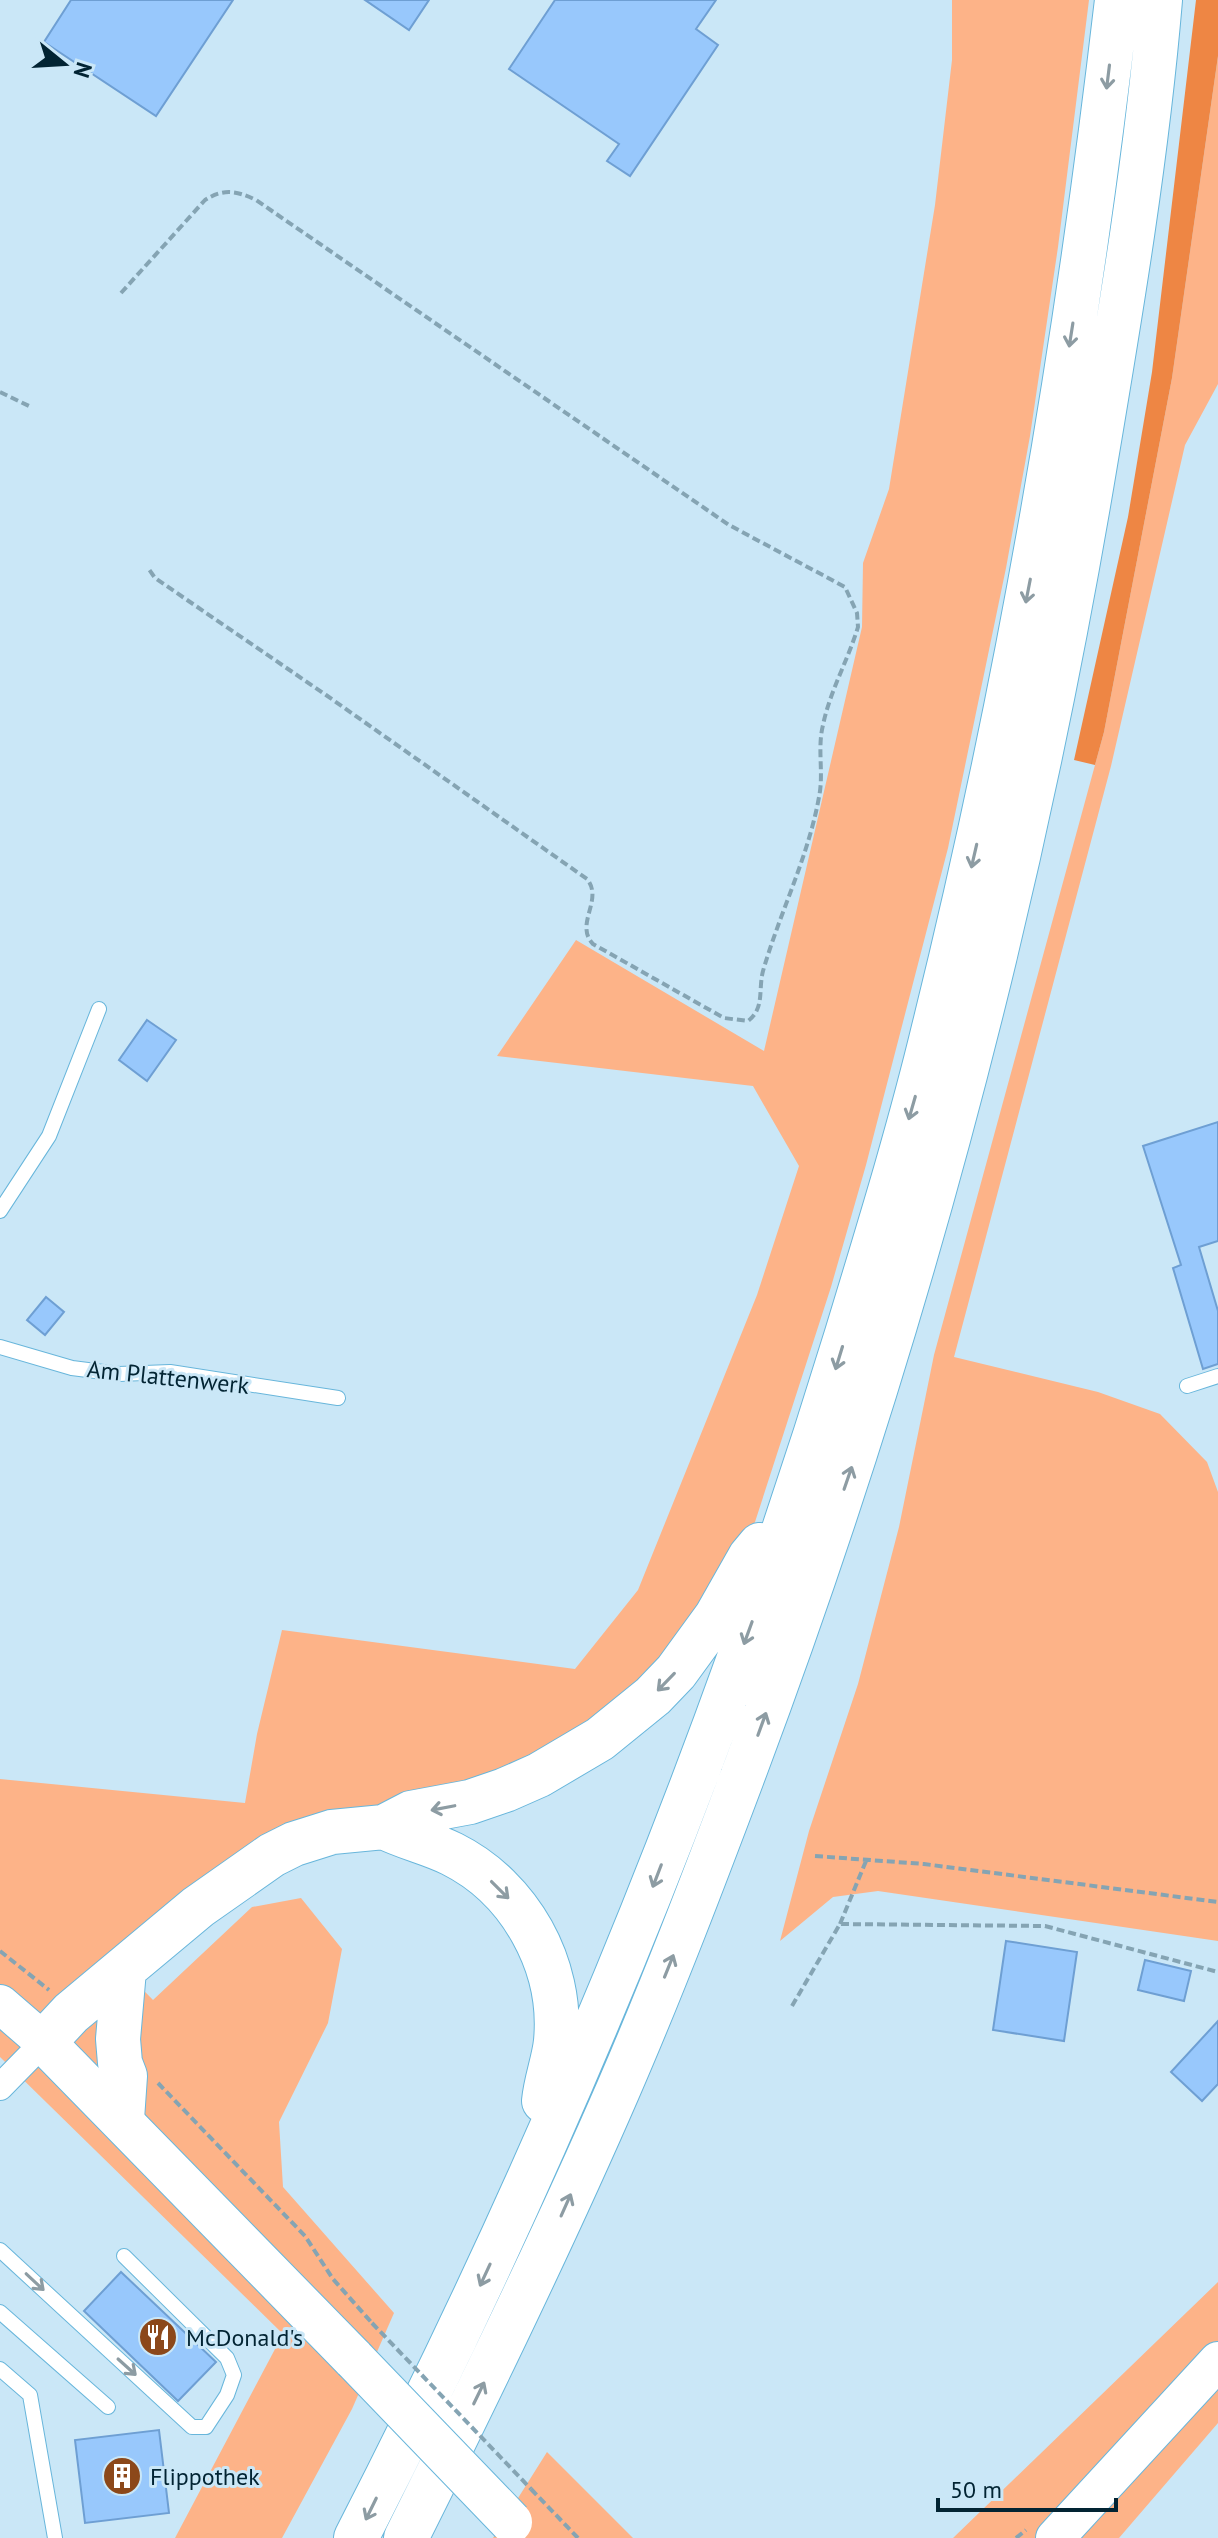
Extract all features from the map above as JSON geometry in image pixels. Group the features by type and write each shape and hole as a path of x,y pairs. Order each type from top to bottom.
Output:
{"highway":[{"path":"356,2538 541,2155 640,1921 793,1506 877,1235 929,1046 992,780 1036,552 1070,343 1117,0"},
{"path":"406,2538 534,2276 619,2087 699,1892 829,1534 920,1246 978,1025 1029,809 1072,598 1116,339 1153,84 1160,0"},
{"path":"57,2028 226,1885 272,1855 332,1832 384,1827 411,1813 470,1802 539,1775 600,1739 653,1696 698,1645 750,1557 793,1506"},
{"path":"384,1827 453,1854 475,1868 512,1902 539,1944 548,1968 557,2016 552,2067 545,2093 541,2155"},
{"path":"122,2119 125,2076 120,2063 118,2039 124,1970"}],"main road":[{"path":"0,2004 57,2028 122,2119 363,2341 523,2516"},
{"path":"1055,2538 1218,2361"}],"street":[{"path":"0,2087 57,2028"}],"lane":[{"path":"0,1211 49,1136 99,1009"},
{"name":"Am Plattenwerk","path":"0,1347 72,1368 119,1374 170,1372 338,1398"},
{"path":"1187,1386 1218,1376"},
{"path":"0,2250 192,2427 206,2427 227,2395 234,2375 227,2358 124,2256"},
{"path":"0,2312 108,2407"},
{"path":"0,2369 30,2395 55,2538"}],"path":[{"path":"121,293 205,200 217,193 242,193 729,525 845,587 857,613 858,627 825,714 819,750 822,780 819,800 800,870 768,954 762,977 760,1008 755,1015 748,1021 724,1018 593,944 587,938 585,929 594,896 593,887 587,879 155,578 148,568"},
{"path":"0,392 29,406"},
{"path":"815,1856 924,1864 1218,1902"},
{"path":"792,2006 840,1924 866,1861"},
{"path":"840,1924 1045,1926 1218,1972"},
{"path":"0,1951 44,1985 57,2028"},
{"path":"155,2080 305,2236 333,2279 363,2341 523,2516 578,2538"}],"shaded area":[{"path":"952,0 1089,0 1058,247 1030,436 1006,568 948,848 866,1165 831,1287 755,1522 720,1594 594,1731 428,1801 109,1955 153,2000 252,1907 301,1898 342,1949 328,2023 279,2122 283,2187 394,2313 352,2409 282,2538 175,2538 283,2334 0,2057 0,1779 245,1803 257,1734 282,1630 575,1669 638,1590 757,1295 799,1166 753,1086 497,1056 576,940 764,1051 862,627 863,563 889,489 935,205 952,60"},
{"path":"1196,0 1218,0 1218,56 1172,378 1095,765 1074,760 1128,517 1152,372"},
{"path":"1218,56 1218,384 1185,445 1111,766 954,1357 1098,1392 1160,1414 1207,1462 1218,1492 1218,1941 878,1891 833,1897 780,1941 809,1831 858,1684 899,1527 934,1355 1104,732 1172,378"},
{"path":"1218,2282 1218,2423 1119,2538 953,2538"},
{"path":"547,2452 633,2538 493,2538"}],"building":[{"path":"71,0 233,0 156,116 44,42"},
{"path":"365,0 429,0 409,30"},
{"path":"555,0 716,0 696,29 718,45 630,176 607,161 619,144 509,69"},
{"path":"147,1020 176,1040 147,1081 119,1060"},
{"path":"1218,1122 1218,1241 1199,1247 1218,1311 1218,1364 1203,1369 1173,1268 1181,1265 1143,1146"},
{"path":"46,1297 64,1312 45,1335 27,1320"},
{"path":"1006,1941 1077,1952 1064,2041 993,2030"},
{"path":"1145,1960 1191,1971 1184,2001 1138,1990"},
{"path":"1218,2021 1218,2084 1202,2101 1171,2072"},
{"path":"121,2272 216,2362 178,2401 84,2311"},
{"name":"Flippothek","path":"159,2430 169,2513 85,2523 75,2440"}],"place":[{"name":"McDonald's","path":"158,2337"},
{"name":"Flippothek","path":"122,2476"}]}
